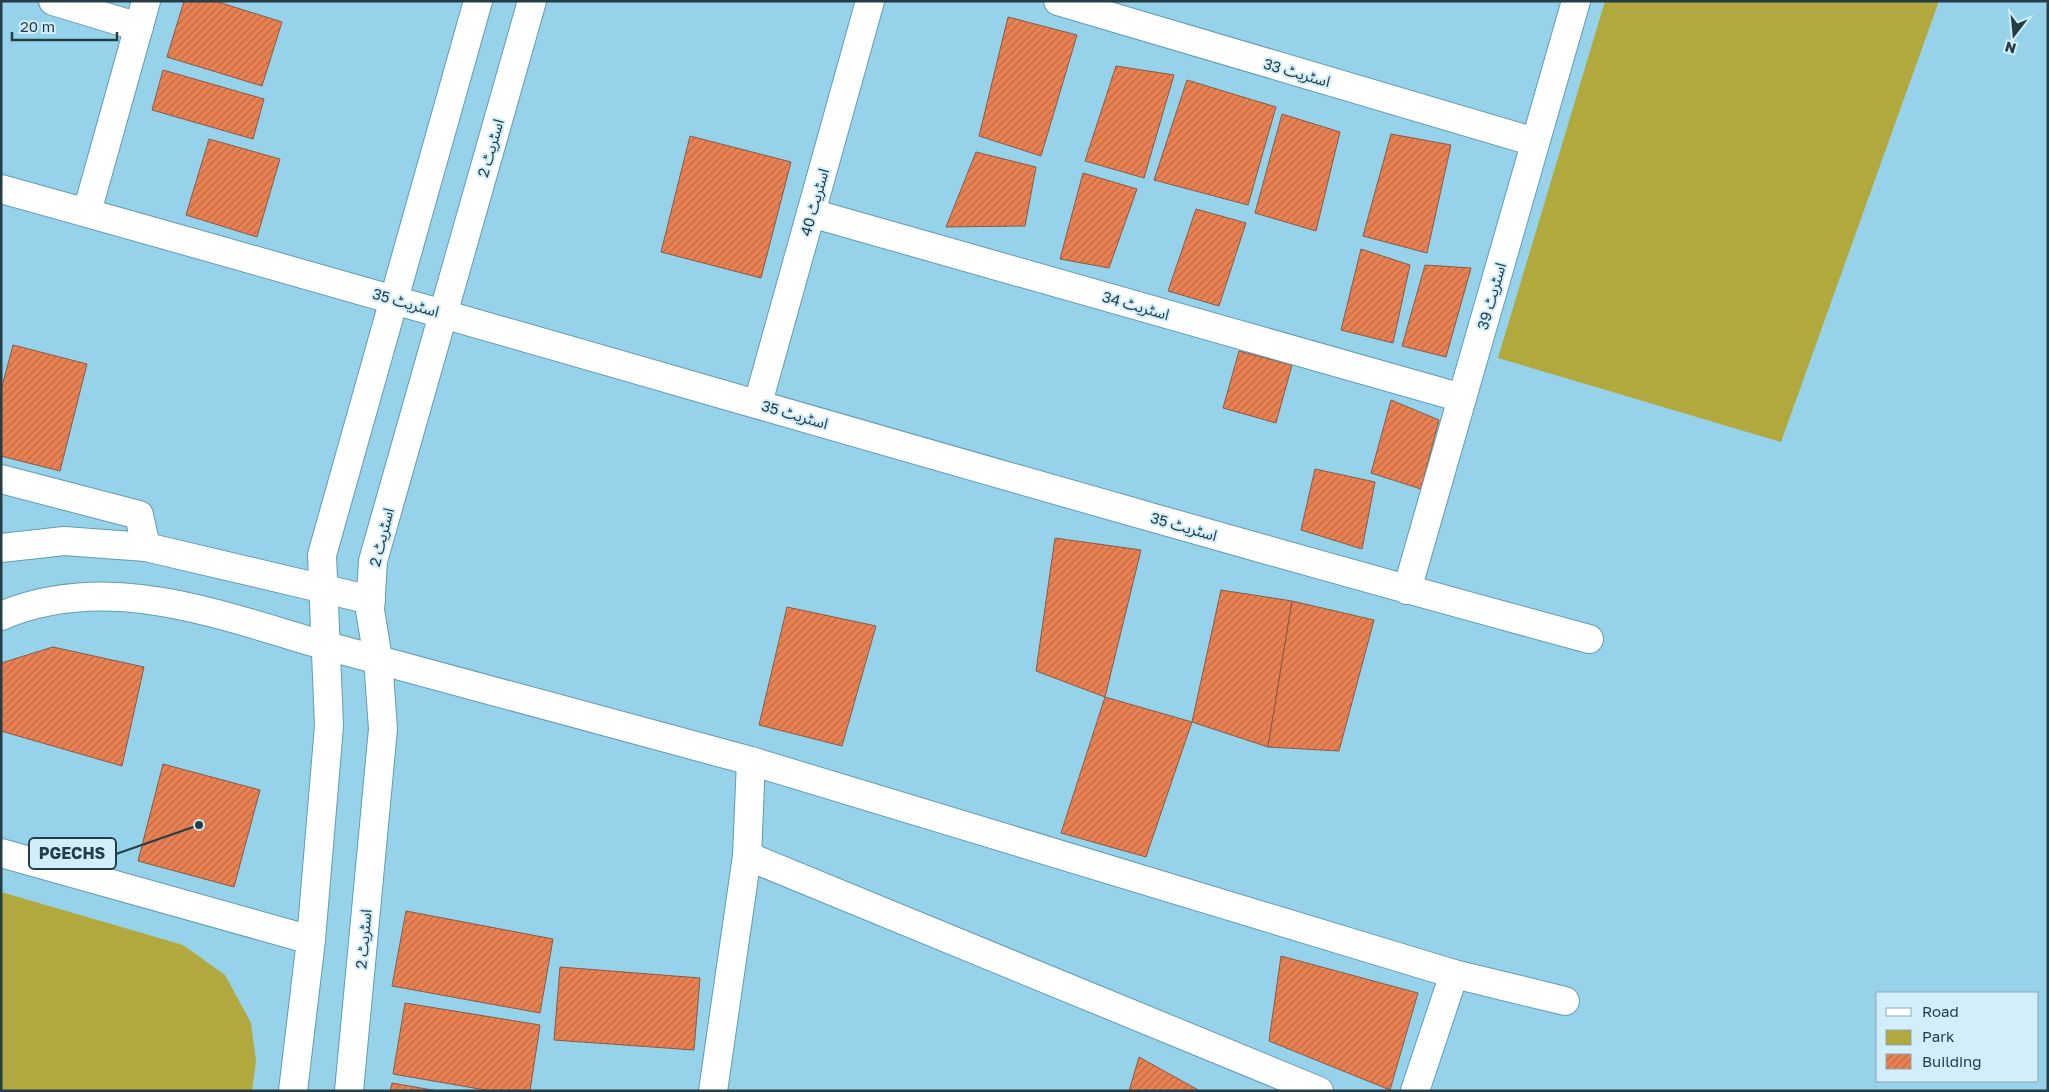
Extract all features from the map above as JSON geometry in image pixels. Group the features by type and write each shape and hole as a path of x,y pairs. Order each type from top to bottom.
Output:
{"street":[{"path":"52,1 139,27"},
{"path":"86,212 146,1"},
{"path":"293,1091 311,940 329,726 322,555 478,1"},
{"name":"اسٹریٹ 2","path":"349,1091 383,729 378,659 371,600 373,561 532,1"},
{"name":"اسٹریٹ 40","path":"758,403 870,1"},
{"name":"اسٹریٹ 33","path":"1058,1 1535,142"},
{"name":"اسٹریٹ 39","path":"1407,590 1576,1"},
{"name":"اسٹریٹ 35","path":"1,189 394,299 1407,590 1589,639"},
{"name":"اسٹریٹ 34","path":"811,213 1462,398"},
{"path":"1,479 139,515 146,547"},
{"path":"1,548 64,541 146,547 242,568 322,590 371,600"},
{"path":"1,616 50,601 108,595 153,599 751,761 1454,974 1565,1001"},
{"path":"713,1091 746,856 751,761"},
{"path":"1,853 311,940"},
{"path":"746,856 1319,1091"},
{"path":"1415,1091 1454,974"}],"green space":[{"path":"1605,1 1939,1 1781,442 1498,358"},
{"path":"1,892 183,945 225,975 251,1023 256,1061 252,1091 1,1091"}],"building":[{"path":"184,1 215,1 282,22 262,86 167,57"},
{"path":"1008,17 1077,35 1041,156 979,136"},
{"path":"1116,66 1174,75 1144,178 1085,161"},
{"path":"163,70 264,99 253,139 152,110"},
{"path":"1187,80 1276,107 1248,205 1154,180"},
{"path":"1282,114 1340,132 1316,231 1255,213"},
{"path":"1391,134 1451,145 1427,253 1363,236"},
{"path":"690,136 791,162 761,278 661,252"},
{"path":"209,139 280,159 257,237 186,215"},
{"path":"976,152 1036,167 1025,226 946,227"},
{"path":"1083,173 1137,189 1109,268 1060,259"},
{"path":"1196,209 1246,223 1219,306 1168,291"},
{"path":"1361,249 1410,265 1393,343 1341,330"},
{"path":"1425,265 1471,268 1446,357 1402,346"},
{"path":"13,345 87,364 60,471 1,456 1,390"},
{"path":"1239,351 1292,365 1276,423 1223,408"},
{"path":"1391,400 1439,420 1421,489 1371,473"},
{"path":"1315,469 1375,482 1362,549 1301,530"},
{"path":"1055,538 1141,550 1105,697 1036,671"},
{"path":"1221,590 1292,601 1268,747 1192,722"},
{"path":"1292,601 1374,620 1339,751 1268,747"},
{"path":"787,607 876,626 842,746 759,725"},
{"path":"53,647 144,667 122,766 1,731 1,663"},
{"path":"1105,697 1192,722 1146,857 1061,833"},
{"path":"163,764 260,790 234,887 138,861"},
{"path":"406,911 553,939 540,1013 392,986"},
{"path":"1281,956 1418,993 1390,1090 1269,1041"},
{"path":"560,967 700,978 694,1050 554,1040"},
{"path":"405,1003 540,1025 530,1091 491,1091 393,1074"},
{"path":"1139,1057 1200,1091 1129,1091"},
{"path":"392,1083 438,1091 390,1091"}],"place":[{"name":"PGECHS","path":"199,825"}]}
